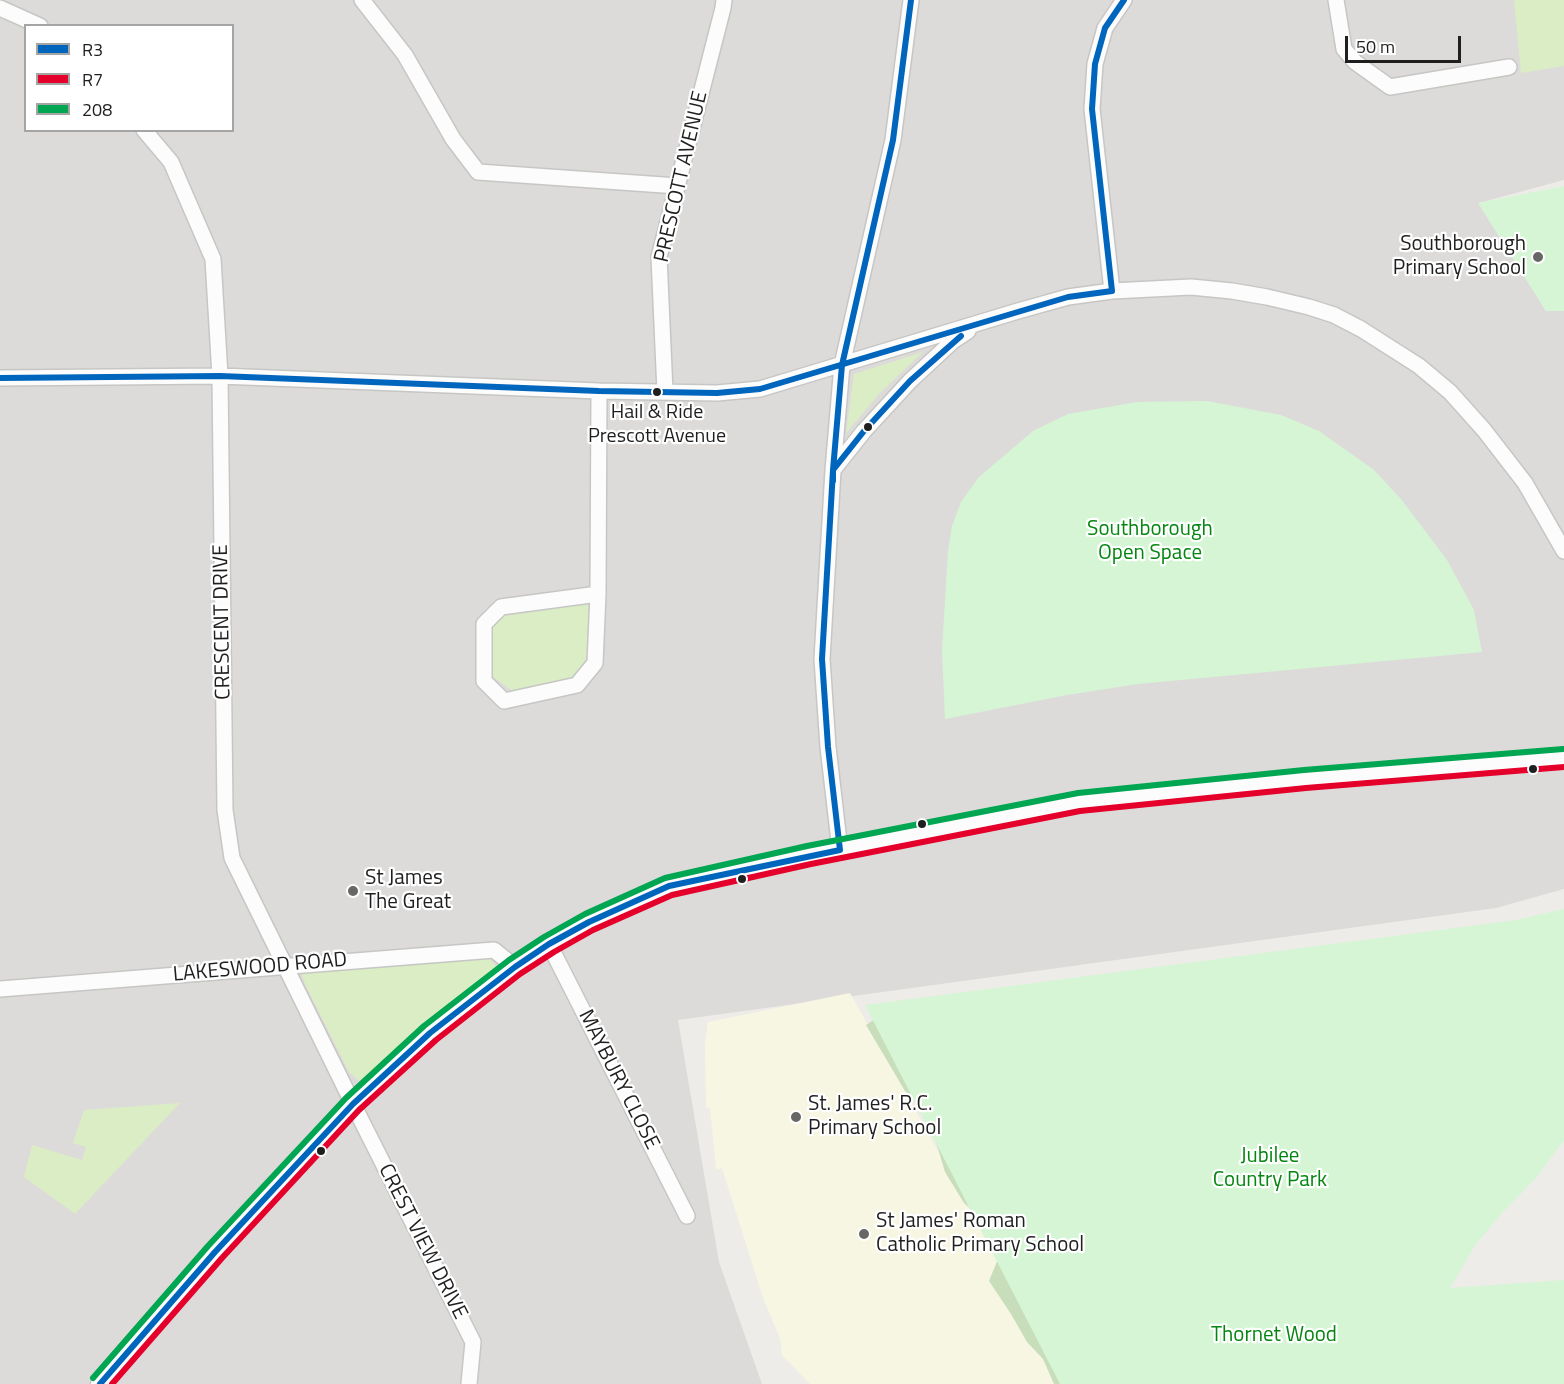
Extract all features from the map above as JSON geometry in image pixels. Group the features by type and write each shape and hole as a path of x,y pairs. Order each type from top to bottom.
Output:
{"street":[{"path":"362,0 405,55 453,139 478,172 678,186"},
{"name":"PRESCOTT AVENUE","path":"665,392 659,257 724,0"},
{"path":"840,850 828,747 822,659 833,470 842,365 893,140 911,0"},
{"path":"1112,291 1092,109 1095,64 1105,27 1124,0"},
{"path":"1336,0 1344,49 1355,62 1390,87 1509,67"},
{"path":"0,8 36,24"},
{"name":"CRESCENT DRIVE","path":"146,132 171,162 213,259 220,376 225,810 232,858 353,1104"},
{"path":"0,378 220,376 599,391 717,393 760,389 1068,297 1112,291 1191,287 1232,291 1310,307 1334,315 1361,329 1419,366 1450,392 1484,430 1525,483 1564,551"},
{"path":"833,470 864,430 910,381 953,341 980,322"},
{"path":"598,594 501,607 484,624 484,681 504,701 577,686 595,663 598,594 599,391"},
{"path":"100,1384 215,1252 353,1104 430,1034 514,967 549,944 589,922 669,886 1079,802 1305,779 1564,758"},
{"name":"MAYBURY CLOSE","path":"549,944 687,1216"},
{"name":"LAKESWOOD ROAD","path":"0,989 494,950 514,967"},
{"name":"CREST VIEW DRIVE","path":"353,1104 473,1342 469,1384"}],"shaded area":[{"path":"0,0 1564,0 1564,180 1479,203 1546,311 1564,311 1564,889 1496,908 678,1020 719,1262 762,1384 0,1384"},
{"name":"St James' Roman Catholic Primary School","path":"850,993 1068,1384 810,1384 782,1355 780,1338 763,1298 722,1168 716,1170 710,1108 706,1107 705,1045 708,1022"}],"green space":[{"path":"1514,0 1564,0 1564,66 1521,73"},
{"name":"Southborough Primary School","path":"1564,186 1564,311 1546,311 1478,203"},
{"path":"923,352 880,393 846,433 854,374"},
{"name":"Southborough Open Space","path":"1207,401 1281,415 1319,431 1374,470 1401,499 1447,560 1474,610 1482,652 1138,684 1067,695 945,719 942,650 948,551 952,526 961,502 979,477 1033,431 1068,414 1137,402"},
{"path":"589,603 587,659 571,678 514,692 492,676 492,625 508,612"},
{"name":"Jubilee Country Park","path":"1564,909 1564,1140 1537,1177 1476,1244 1450,1288 1564,1280 1564,1384 1060,1384 865,1005 1516,920"},
{"path":"489,958 498,969 359,1081 349,1072 305,984 300,969"},
{"path":"878,1017 1083,1384 1054,1384 1043,1359 1027,1342 989,1281 1000,1254 975,1213 964,1203 945,1172 930,1122 922,1105 905,1091 866,1025"},
{"path":"180,1103 75,1214 24,1177 32,1145 82,1160 86,1147 73,1143 84,1110"}],"transit line":[{"name":"R3","path":"840,850 828,747 822,659 833,470 842,365 893,140 911,0"},
{"name":"R3","path":"1112,291 1092,109 1095,64 1105,28 1124,0"},
{"name":"R3","path":"0,378 220,376 599,391 717,393 760,389 1068,297 1112,291"},
{"name":"R3","path":"833,481 833,470 864,431 910,381 961,336"},
{"name":"208","path":"93,1378 208,1246 346,1098 424,1026 509,960 544,937 585,914 665,878 807,846 1078,793 1304,770 1563,749"},
{"name":"R7","path":"112,1384 222,1258 359,1110 436,1040 520,974 554,952 593,930 672,895 811,864 1080,811 1306,788 1564,767"},
{"name":"R3","path":"100,1384 215,1252 353,1104 430,1033 515,967 549,944 589,922 669,886 840,850"}],"place":[{"name":"Southborough Primary School","path":"1538,257"},
{"name":"Hail & Ride Prescott Avenue","path":"657,392"},
{"name":"St James The Great","path":"353,891"},
{"name":"St. James' R.C. Primary School","path":"796,1117"},
{"name":"St James' Roman Catholic Primary School","path":"864,1234"}],"park label":[{"name":"Thornet Wood","path":"1274,1336"}]}
